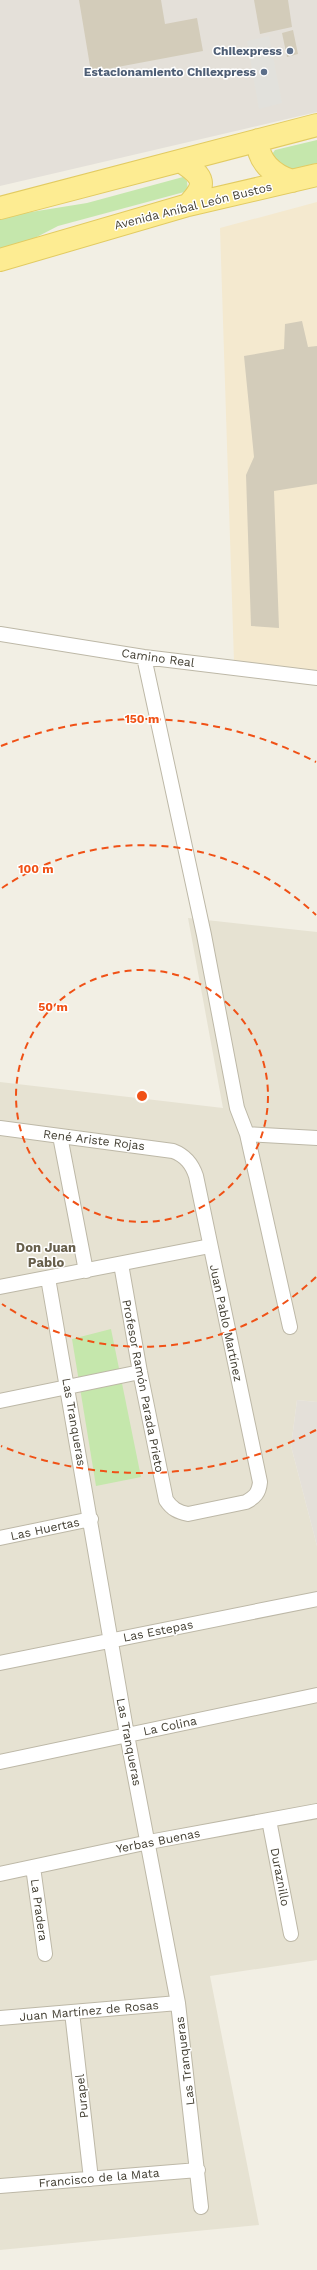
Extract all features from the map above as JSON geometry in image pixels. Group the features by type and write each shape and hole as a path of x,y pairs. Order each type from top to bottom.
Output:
{"main road":[{"path":"0,208 182,162 317,125"},
{"path":"258,140 257,150 268,168 292,181"},
{"path":"182,162 195,171 201,181 199,193 188,205"},
{"name":"Avenida Aníbal León Bustos","path":"0,260 188,205 317,175"}],"street":[{"name":"Camino Real","path":"0,634 144,657 317,678"},
{"path":"144,657 204,935 237,1108 247,1134 290,1327"},
{"name":"René Ariste Rojas","path":"0,1128 166,1150 180,1154 186,1158"},
{"path":"247,1134 317,1138"},
{"path":"60,1136 86,1271"},
{"name":"Juan Pablo Martínez","path":"170,1507 178,1512 188,1514 246,1502 254,1498 259,1490 258,1472 196,1176 186,1158"},
{"path":"1,1284 48,1278 210,1246"},
{"name":"Profesor Ramón Parada Prieto","path":"121,1264 163,1492 170,1507"},
{"name":"Las Tranqueras","path":"48,1278 91,1519 127,1735 149,1842 178,2003 201,2206"},
{"path":"0,1401 140,1372"},
{"name":"Las Huertas","path":"0,1538 91,1519"},
{"name":"Las Estepas","path":"0,1663 317,1599"},
{"name":"La Colina","path":"0,1762 317,1695"},
{"name":"Yerbas Buenas","path":"0,1874 149,1842 317,1811"},
{"name":"Duraznillo","path":"269,1820 291,1934"},
{"name":"La Pradera","path":"34,1867 46,1954"},
{"name":"Juan Martínez de Rosas","path":"0,2018 178,2003"},
{"name":"Purapel","path":"72,2012 91,2179"},
{"name":"Francisco de la Mata","path":"0,2186 198,2170"}],"shaded area":[{"path":"0,0 317,0 317,112 0,186"},
{"name":"Estacionamiento Chilexpress","path":"269,36 282,103 259,109 247,41"},
{"path":"317,202 317,671 234,662 220,228"},
{"path":"188,918 317,932 317,1402 297,1400 291,1446 317,1546 317,1960 210,1976 259,2225 0,2250 0,1082 223,1108"},
{"path":"297,1400 317,1402 317,1546 291,1446"}],"green space":[{"path":"317,140 317,163 293,169 278,170 270,157 275,150"},
{"path":"183,177 187,181 188,191 58,226 29,241 0,249 0,217 87,203"},
{"path":"111,1329 141,1477 96,1486 72,1339"}],"building":[{"path":"79,0 161,0 165,24 197,18 203,51 91,72"},
{"path":"254,0 288,0 292,27 260,34"},
{"path":"293,30 298,54 287,57 282,33"},
{"path":"302,321 308,347 317,346 317,484 274,491 279,628 251,626 246,475 254,457 244,356 284,349 285,324"}],"place":[{"name":"Chilexpress","path":"290,51"},
{"name":"Estacionamiento Chilexpress","path":"264,72"}],"district":[{"name":"Don Juan Pablo","path":"46,1254"}]}
